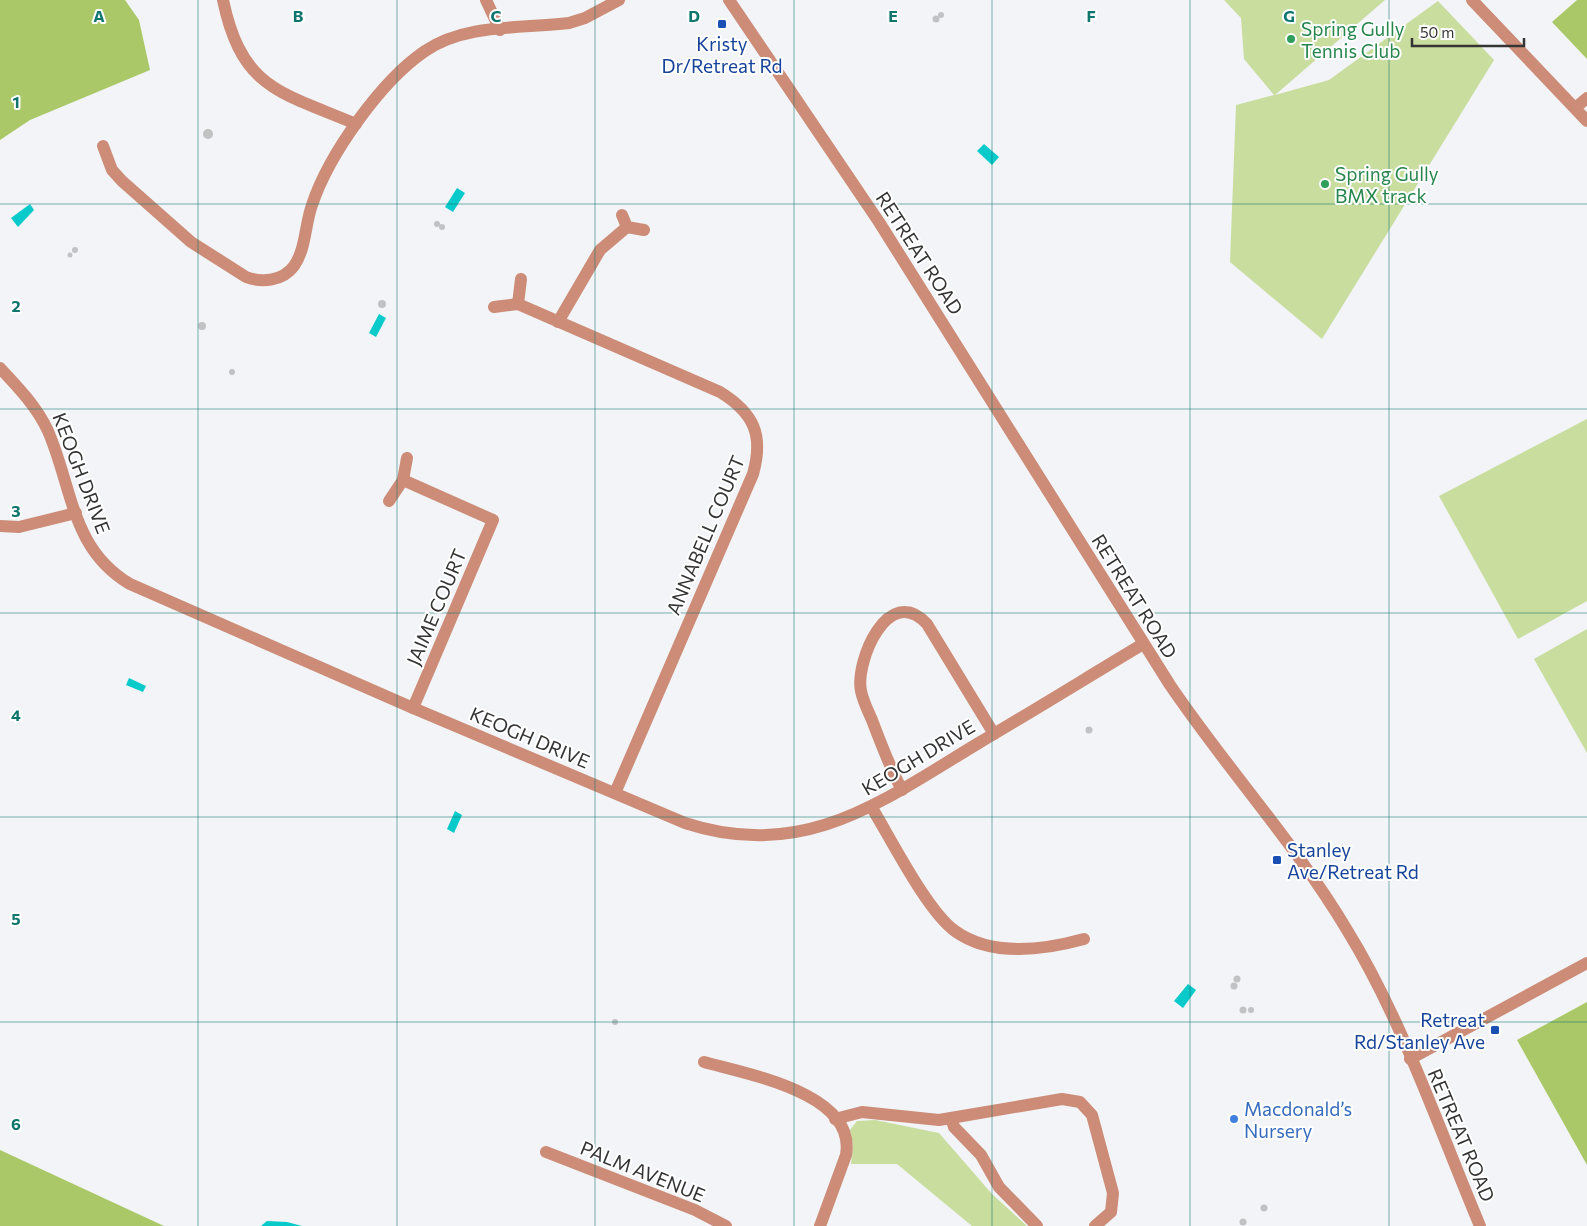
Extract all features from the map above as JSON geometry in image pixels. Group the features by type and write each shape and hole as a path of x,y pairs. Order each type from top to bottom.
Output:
{"street":[{"path":"223,0 228,26 236,44 256,75 269,86 282,93 356,124"},
{"path":"486,0 500,30"},
{"path":"103,146 112,170 122,181 208,254 232,270 256,281 275,279 295,265 300,253 312,205 328,169 356,124 394,78 426,50 458,36 568,23 585,18 619,0"},
{"name":"RETREAT ROAD","path":"729,0 879,222 1143,644 1202,731 1284,836 1320,886 1376,981 1480,1226"},
{"path":"1472,0 1587,121"},
{"path":"1575,108 1587,98"},
{"path":"622,215 627,227"},
{"path":"627,227 644,230"},
{"path":"558,322 600,250 627,227"},
{"path":"494,307 518,304 521,279"},
{"name":"ANNABELL COURT","path":"518,304 725,395 740,406 750,418 759,442 753,474 614,793"},
{"name":"KEOGH DRIVE","path":"0,368 37,410 47,429 85,539 103,564 130,584 413,708 685,823 712,832 767,836 797,832 837,822 872,808 1143,644"},
{"path":"389,501 403,480 407,458"},
{"name":"JAIME COURT","path":"403,480 494,520 413,708"},
{"path":"0,526 19,527 76,513"},
{"path":"902,790 887,760 864,701 860,679 862,666 879,628 893,614 902,611 911,612 927,624 994,734"},
{"path":"872,808 935,911 954,930 978,942 1016,948 1040,948 1084,939"},
{"path":"1410,1059 1587,963"},
{"path":"704,1062 801,1092 822,1105 835,1119 846,1137 847,1147 820,1226"},
{"path":"835,1119 862,1112 928,1120 951,1118 1062,1099 1072,1100 1087,1107 1092,1114 1113,1202 1111,1212 1095,1226"},
{"path":"951,1118 954,1127 981,1155 999,1187 1037,1226"},
{"name":"PALM AVENUE","path":"546,1152 695,1210 726,1226"}],"green space":[{"path":"0,0 125,0 139,20 150,70 30,120 0,140"},
{"name":"Spring Gully BMX track","path":"1224,0 1385,0 1275,95 1329,80 1438,1 1494,60 1322,339 1230,262 1236,105 1274,95 1244,59 1241,18"},
{"path":"1577,0 1587,0 1587,59 1552,22"},
{"path":"1587,419 1587,601 1518,639 1439,496"},
{"path":"1587,629 1587,753 1534,659"},
{"path":"1587,1002 1587,1165 1517,1040"},
{"path":"875,1120 939,1133 992,1194 1027,1226 972,1226 897,1164 851,1164 853,1146 850,1130 857,1121"},
{"path":"0,1150 164,1226 0,1226"}],"water":[{"path":"984,144 999,157 992,165 977,151"},
{"path":"457,188 465,193 453,212 445,207"},
{"path":"30,204 34,210 18,227 11,218"},
{"path":"379,314 386,318 376,337 369,333"},
{"path":"129,678 146,686 143,692 126,685"},
{"path":"455,811 462,815 454,833 447,829"},
{"path":"1188,984 1196,990 1183,1008 1174,1001"},
{"path":"267,1221 287,1222 302,1226 261,1226"}],"building":[{"path":"941,12 944,15 941,18 938,15"},
{"path":"936,16 939,19 936,22 933,19"},
{"path":"208,129 213,134 208,139 203,134"},
{"path":"437,221 440,224 437,227 434,224"},
{"path":"442,224 445,227 442,230 439,227"},
{"path":"75,247 78,250 75,253 72,250"},
{"path":"70,252 73,255 70,258 67,255"},
{"path":"382,300 386,304 382,308 378,304"},
{"path":"202,322 206,326 202,330 198,326"},
{"path":"232,369 235,372 232,375 229,372"},
{"path":"1089,727 1092,730 1089,733 1086,730"},
{"path":"1237,976 1240,979 1237,982 1234,979"},
{"path":"1234,983 1237,986 1234,989 1231,986"},
{"path":"1243,1007 1246,1010 1243,1013 1240,1010"},
{"path":"1251,1007 1254,1010 1251,1013 1248,1010"},
{"path":"615,1019 618,1022 615,1025 612,1022"},
{"path":"1264,1204 1268,1208 1264,1212 1260,1208"},
{"path":"1243,1218 1247,1222 1243,1226 1239,1222"}],"place":[{"name":"Kristy Dr/Retreat Rd","path":"722,24"},
{"name":"Spring Gully Tennis Club","path":"1291,39"},
{"name":"Spring Gully BMX track","path":"1325,184"},
{"name":"Stanley Ave/Retreat Rd","path":"1277,860"},
{"name":"Retreat Rd/Stanley Ave","path":"1495,1030"},
{"name":"Macdonald’s Nursery","path":"1234,1119"}]}
